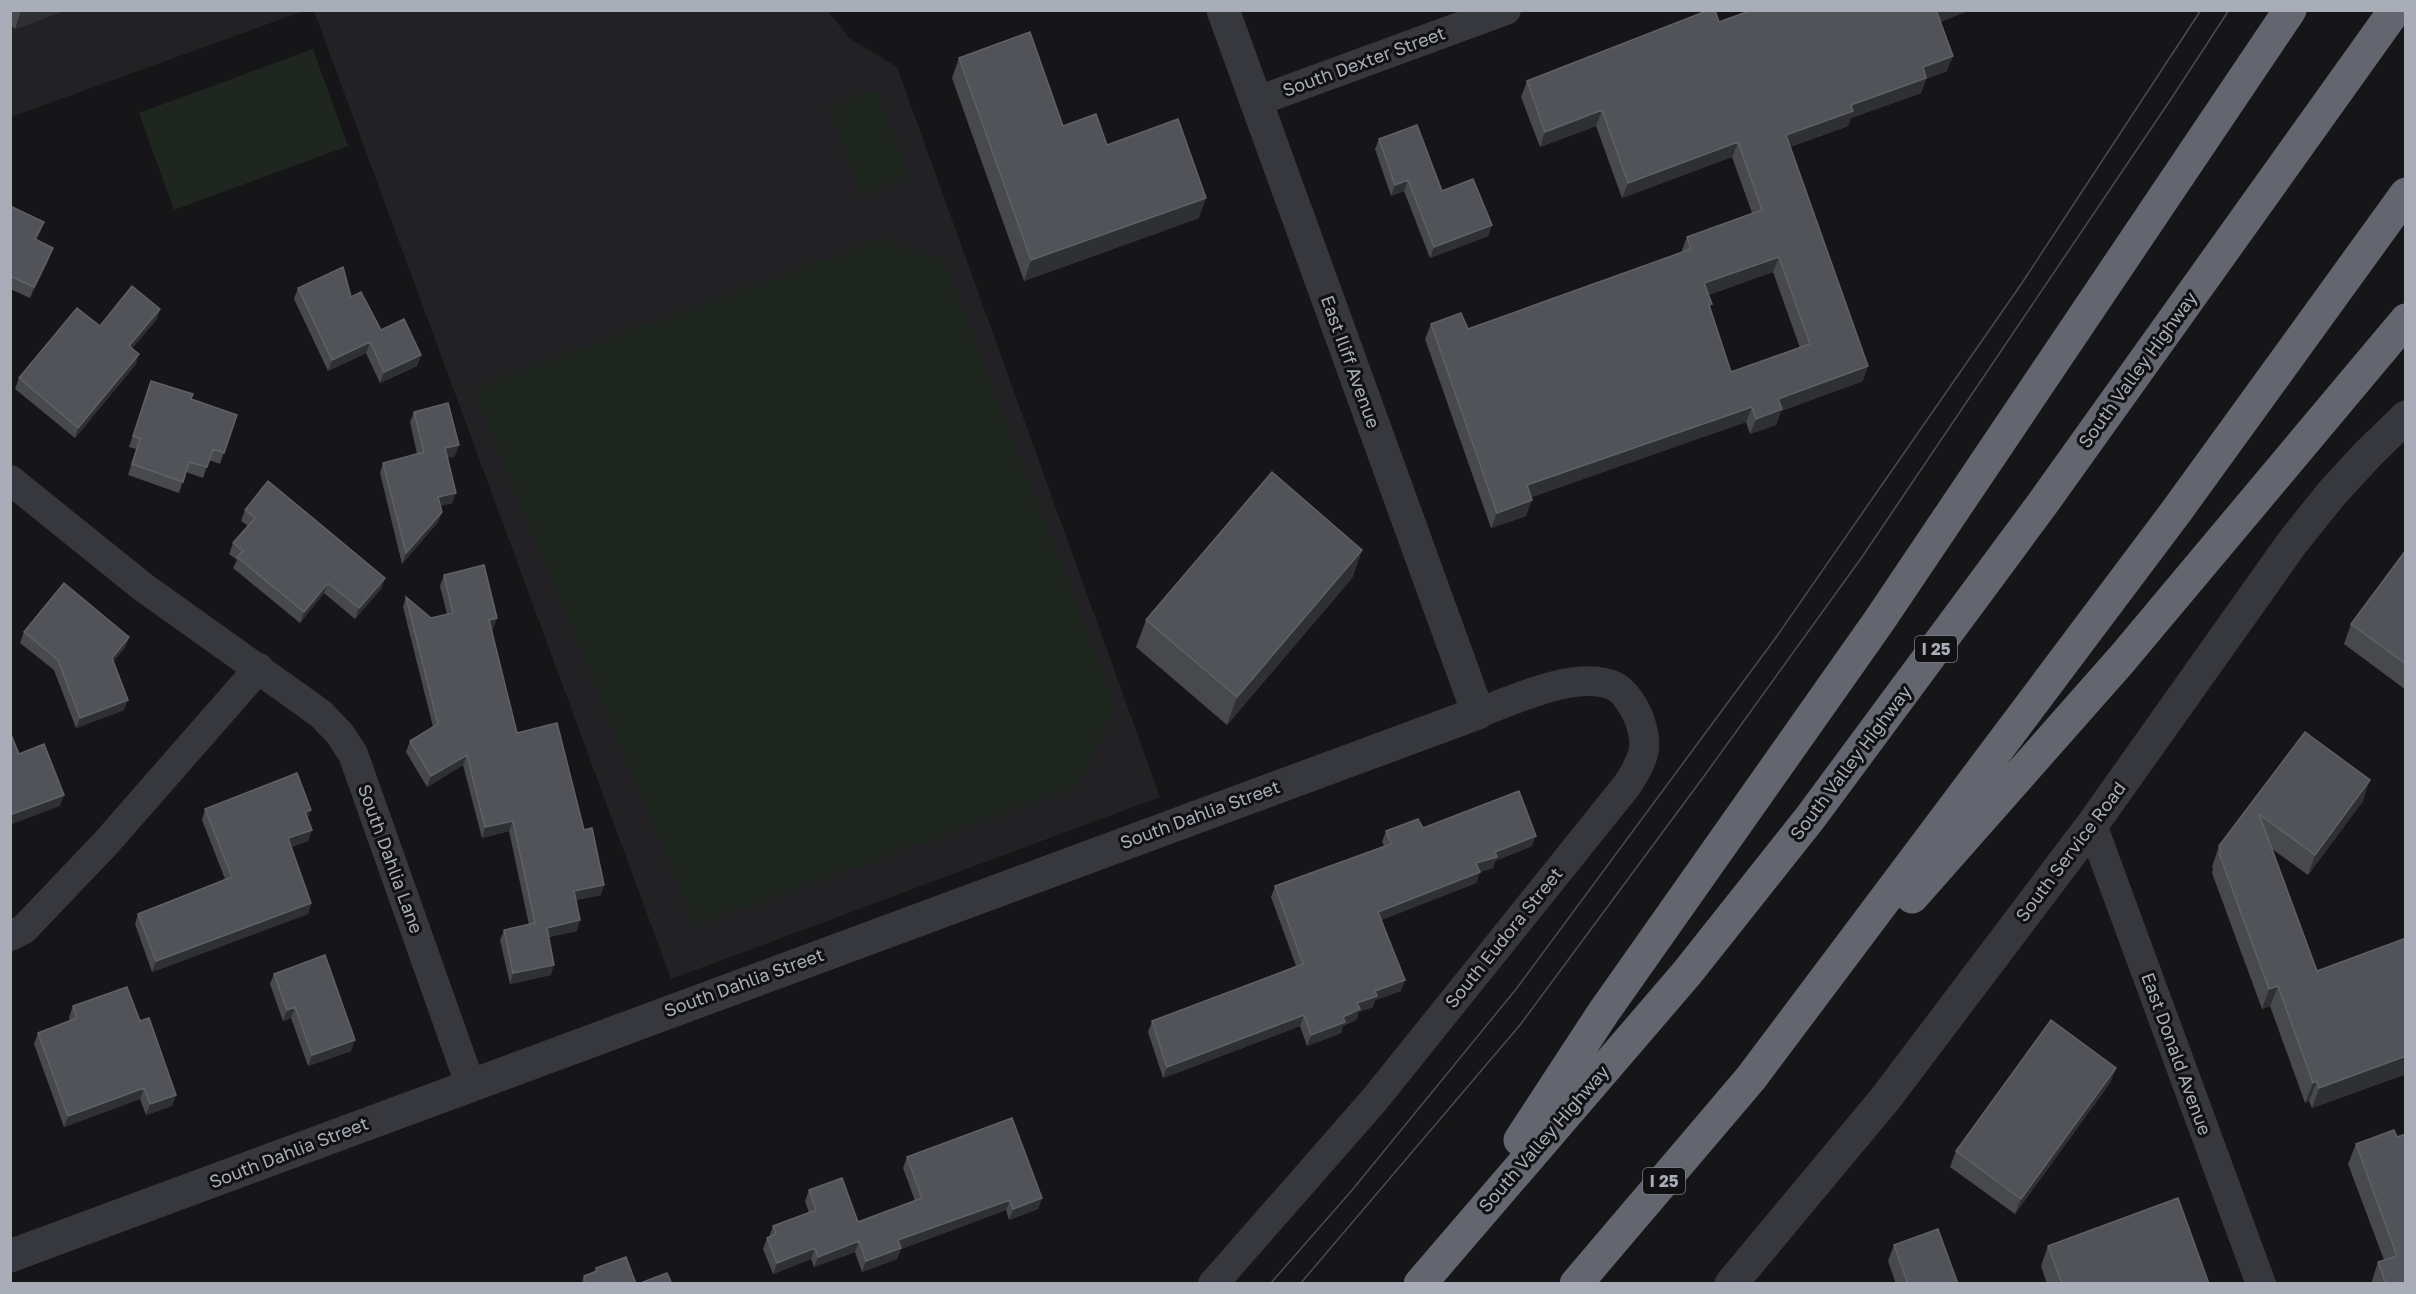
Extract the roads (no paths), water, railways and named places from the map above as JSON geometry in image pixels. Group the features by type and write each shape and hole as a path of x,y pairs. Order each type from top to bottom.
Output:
{"highway":[{"path":"1441,1259 1603,1013 1886,612 2290,10"},
{"name":"South Valley Highway","path":"1420,1284 1687,972 1810,818 2043,503 2395,10"},
{"name":"I 25","path":"1576,1284 1751,1078 2178,509 2406,194"},
{"path":"1751,1078 2122,659 2406,320"}],"street":[{"name":"East Iliff Avenue","path":"1222,10 1478,713"},
{"name":"South Dexter Street","path":"1255,102 1506,10"},
{"name":"South Service Road","path":"1731,1284 1885,1099 2092,825 2292,543 2360,462 2406,417"},
{"name":"South Dahlia Lane","path":"10,480 143,587 321,714 340,734 353,754 470,1084"},
{"path":"10,936 24,929 106,843 259,668"},
{"name":"South Eudora Street","path":"1213,1284 1374,1099 1628,784 1643,759 1645,733 1634,707 1617,687 1592,681 1550,687 1478,713"},
{"name":"South Dahlia Street","path":"10,1256 1478,713"},
{"name":"East Donald Avenue","path":"2092,825 2260,1284"}],"tram line":[{"path":"1270,1284 1353,1189 1517,988 1777,636 2022,283 2201,10"},
{"path":"1300,1284 1520,1025 1702,779 1862,557 2229,10"}]}
